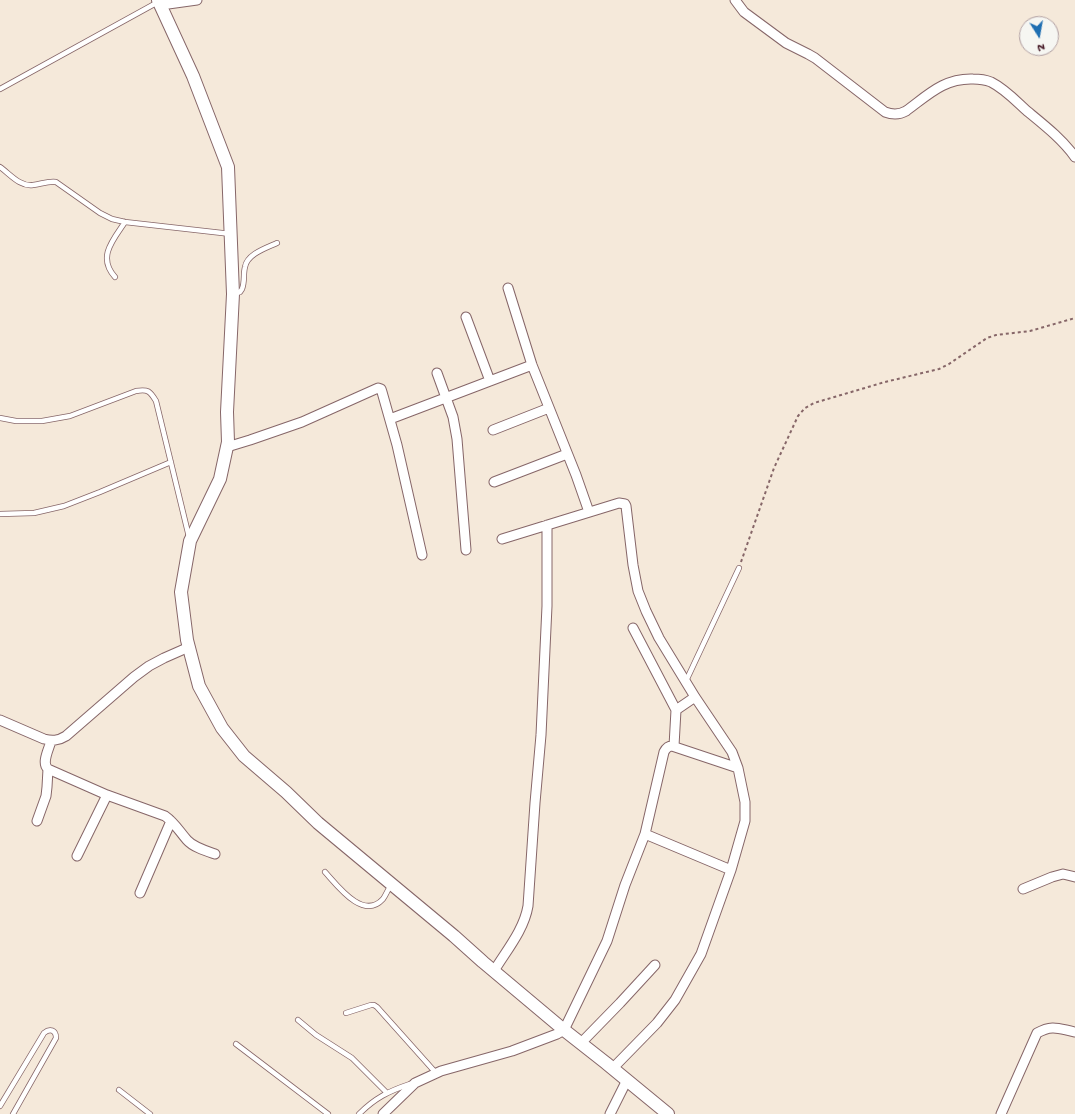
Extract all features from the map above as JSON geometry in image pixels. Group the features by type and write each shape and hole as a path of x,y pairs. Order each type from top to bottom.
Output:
{"street":[{"path":"197,0 160,2 193,76 228,167 233,294 227,412 228,442 220,479 190,541 181,592 189,647 199,686 222,728 244,756 318,822 494,971 668,1114"},
{"path":"735,0 744,12 786,43 815,58 885,112 892,115 900,114 941,86 952,81 978,79 990,82 1001,89 1057,136 1075,157"},
{"path":"508,288 532,365 589,512"},
{"path":"466,317 490,381"},
{"path":"390,419 532,365"},
{"path":"438,373 453,417 457,439 466,550"},
{"path":"227,447 302,422 378,388 381,389 397,445 422,555"},
{"path":"493,430 549,408"},
{"path":"494,482 567,454"},
{"path":"502,539 623,502 626,506 633,565 638,591 646,611 659,638 695,697 732,752 738,768 745,802 745,821 732,870 701,954 675,1000 657,1022 613,1068"},
{"path":"494,971 522,925 528,906 541,735 548,583 547,525"},
{"path":"633,628 676,710 674,746"},
{"path":"0,720 44,740 60,740 149,666 189,647"},
{"path":"676,710 695,697"},
{"path":"51,741 44,763 46,768 107,795 165,816 171,820 187,841 215,854"},
{"path":"383,1114 415,1083 436,1073 512,1050 557,1034 564,1030 606,941 625,885 645,834 664,752 668,746 674,746 738,768"},
{"path":"37,821 46,796 48,769"},
{"path":"77,856 107,795"},
{"path":"140,893 171,820"},
{"path":"645,834 732,870"},
{"path":"1023,889 1052,876 1063,874 1075,877"},
{"path":"581,1043 655,965"},
{"path":"1001,1114 1037,1033 1052,1027 1075,1032"},
{"path":"610,1114 626,1080"}],"lane":[{"path":"0,88 160,2"},
{"path":"0,167 23,184 32,186 48,182 56,182 100,213 124,222 230,234"},
{"path":"115,277 110,272 107,263 107,254 124,222"},
{"path":"233,294 240,292 242,289 247,260 253,255 277,243"},
{"path":"0,418 16,421 42,421 70,416 136,391 144,390 151,393 156,401 190,541"},
{"path":"0,514 34,513 64,506 171,462"},
{"path":"686,682 739,568"},
{"path":"325,872 353,901 367,906 376,905 383,899 391,884"},
{"path":"346,1013 371,1005 377,1007 436,1073"},
{"path":"298,1020 316,1035 352,1058 387,1093"},
{"path":"0,1106 44,1033 51,1030 56,1034 56,1038 13,1114"},
{"path":"236,1044 328,1114"},
{"path":"359,1114 380,1096 394,1089 415,1083"},
{"path":"119,1090 150,1114"}],"path":[{"path":"739,568 774,468 798,416 805,408 814,403 885,382 939,369 949,364 987,338 996,335 1030,331 1075,318"}]}
